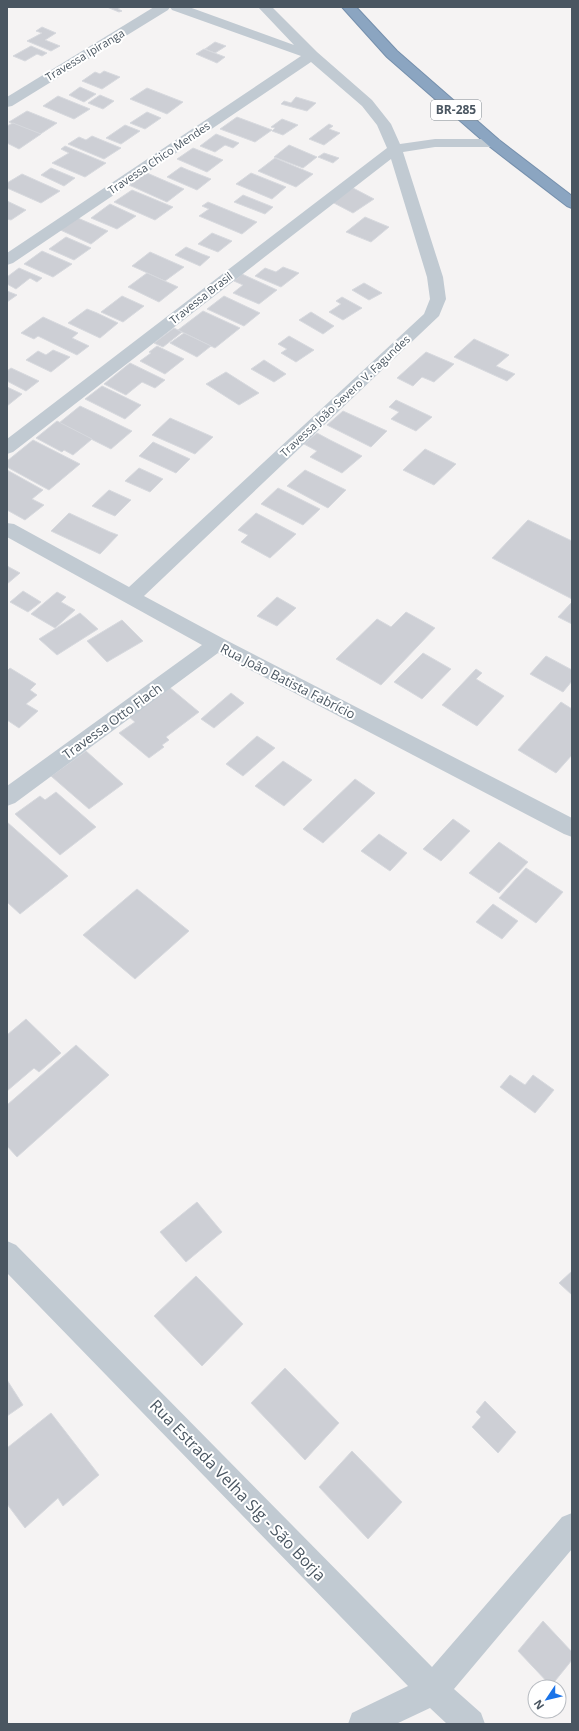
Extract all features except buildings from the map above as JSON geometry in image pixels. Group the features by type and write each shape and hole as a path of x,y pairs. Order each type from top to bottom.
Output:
{"highway":[{"name":"BR-285","path":"349,7 392,54 494,143 572,203"}],"street":[{"name":"Travessa Ipiranga","path":"7,102 163,7"},
{"path":"177,7 312,55"},
{"name":"Travessa João Severo V. Fagundes","path":"132,596 431,316 438,299 435,277 395,149 384,124 367,103 312,55 265,7"},
{"name":"Travessa Chico Mendes","path":"7,260 312,55"},
{"path":"395,149 435,143 494,143"},
{"name":"Travessa Brasil","path":"7,448 395,149"},
{"name":"Rua João Batista Fabrício","path":"7,529 132,596 217,644 572,828"},
{"name":"Travessa Otto Flach","path":"7,797 217,644"},
{"name":"Rua Estrada Velha Slg - São Borja","path":"7,1254 433,1690 470,1724"},
{"path":"363,1724 433,1690 572,1527"}]}
